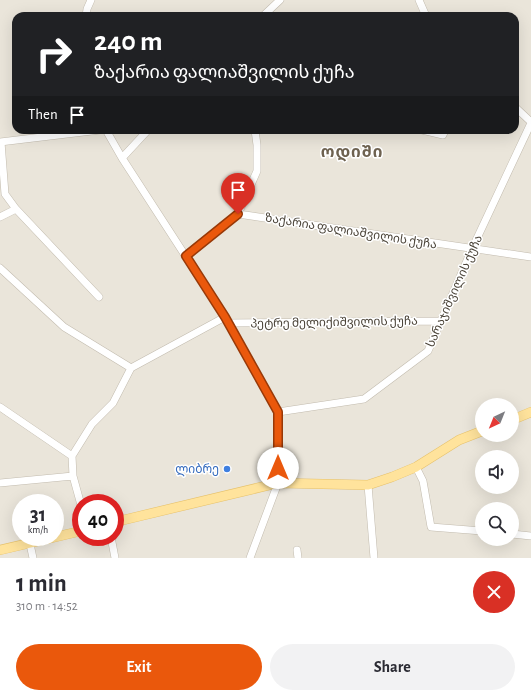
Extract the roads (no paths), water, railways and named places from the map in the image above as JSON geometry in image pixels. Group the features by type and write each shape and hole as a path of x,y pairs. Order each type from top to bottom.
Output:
{"main road":[{"path":"519,417 531,412"},
{"path":"124,520 278,483 368,485 416,467 459,440 475,434"},
{"path":"0,550 20,546"}],"street":[{"path":"87,12 91,0"},
{"path":"267,12 280,0"},
{"path":"419,0 424,12"},
{"path":"519,110 531,122"},
{"name":"სარაჯიშვილის ქუჩა","path":"278,412 364,400 428,351 472,249 531,122"},
{"path":"67,134 0,142 5,194 16,209 99,297"},
{"path":"108,134 122,158 227,320 278,412 278,483 250,558"},
{"path":"122,158 144,134"},
{"path":"186,256 238,214 257,171 258,145 256,134"},
{"path":"0,217 16,209"},
{"name":"ზაქარია ფალიაშვილის ქუჩა","path":"238,214 531,257"},
{"path":"0,268 64,326 131,368"},
{"path":"78,494 73,476 72,456 92,424 113,403 131,368 227,320"},
{"name":"პეტრე მელიქიშვილის ქუჩა","path":"227,320 440,321"},
{"path":"1,409 72,456"},
{"path":"416,467 423,481 431,526 475,531"},
{"path":"0,483 73,476"},
{"path":"368,485 374,558"},
{"path":"519,535 531,536"},
{"path":"30,546 33,558"},
{"path":"113,546 115,558"},
{"path":"297,550 298,558"}],"place":[{"name":"ლიბრე","path":"227,469"}],"district":[{"name":"ოდიში","path":"352,152"}]}
